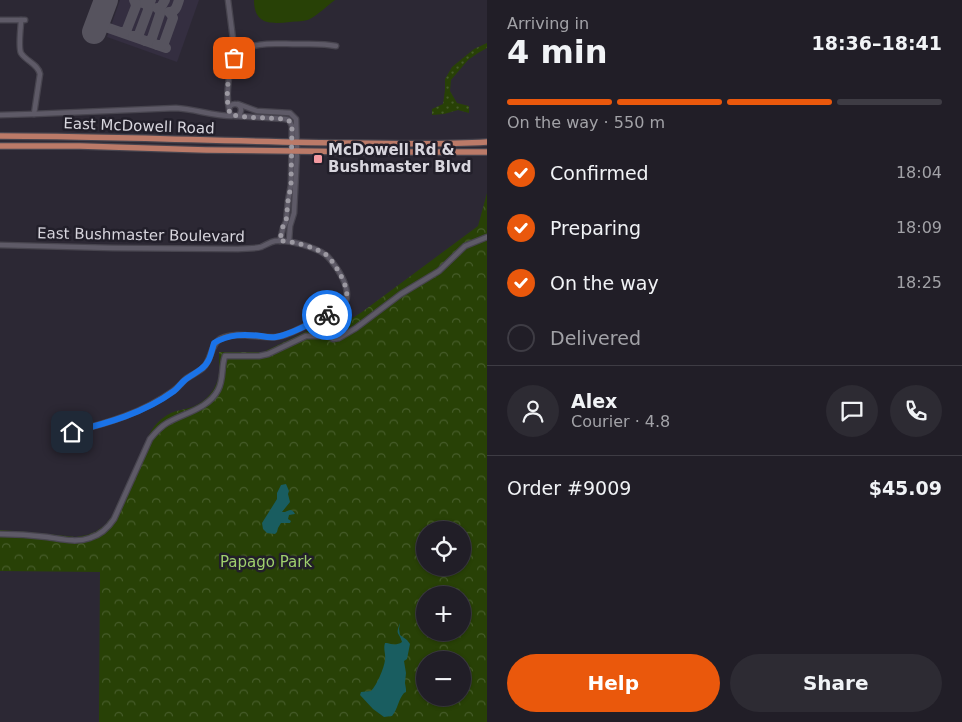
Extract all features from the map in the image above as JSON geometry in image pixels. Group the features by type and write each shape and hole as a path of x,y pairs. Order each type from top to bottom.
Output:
{"main road":[{"name":"East McDowell Road","path":"0,136 294,143 449,144 487,142"},
{"name":"East McDowell Road","path":"0,146 487,152"}],"street":[{"path":"228,0 233,39 241,51"},
{"path":"0,20 23,20 20,50 38,69 40,74 34,114"},
{"path":"234,116 229,112 230,72 234,58 241,51 254,44 336,46"},
{"path":"228,95 238,104 257,111 290,113 294,116 296,121 294,143 294,213 290,226 289,241"},
{"path":"219,115 226,112 234,104 238,104"},
{"path":"234,116 241,111 238,104"},
{"path":"0,114 176,108 221,116 279,118 290,120 294,143"},
{"path":"280,241 282,228 287,216 294,151"},
{"path":"0,534 22,534 73,540 91,538 103,531 114,519 150,439 156,431 168,422 204,405 213,397 221,383 225,356 268,354 306,336 323,336 333,339 346,334 407,290 439,271 465,246 487,238"},
{"name":"East Bushmaster Boulevard","path":"0,245 238,249 255,248 273,241 289,241 299,243 328,256 345,283 346,301 341,309 279,337 243,335 220,339 214,343 208,363 185,379 176,390 134,413 108,423 72,432"}],"shaded area":[{"path":"120,0 199,0 177,62 107,37"},
{"path":"286,484 290,502 282,512 290,510 295,514 289,515 290,523 281,523 275,534 267,533 263,529 262,523 277,499 277,493 281,485"},
{"path":"400,623 400,635 410,644 407,659 404,661 406,692 392,716 384,717 373,709 360,695 361,692 371,691 378,681 385,658 385,643 396,644 402,642 398,632"}],"green space":[{"path":"254,0 335,0 308,20 270,23 260,18 257,14"},
{"path":"487,43 487,48 468,60 451,80 450,91 457,103 469,106 469,113 458,110 432,115 432,109 443,104 445,79 452,67 474,49"},
{"name":"Papago Park","path":"487,193 487,722 99,722 100,572 0,571 0,530 76,537 95,532 105,525 112,516 149,435 156,425 171,413 199,404 211,393 219,376 219,352 263,352 326,322 331,326 338,321 340,326 362,312 478,226"}],"taxiway":[{"path":"121,32 125,32 127,29 136,6 134,0"},
{"path":"135,0 151,6"},
{"path":"133,36 138,36 148,10 148,6 145,3 149,3 151,0"},
{"path":"145,41 149,41 152,38 160,14 160,10 157,8 161,7 165,0"},
{"path":"157,45 164,43 173,18 169,12 175,10 179,0"},
{"path":"97,24 166,48"}],"runway":[{"path":"94,32 106,0"}],"way so far":[{"path":"234,58 230,72 227,98 231,115 290,120 292,126 291,185 286,222 282,228 280,241 299,243 319,251 328,256 334,264 345,283 346,301 341,309 327,315"}],"place":[{"name":"McDowell Rd & Bushmaster Blvd","path":"318,159"}],"route":[{"path":"72,432 108,423 134,413 176,390 185,379 208,363 214,343 220,339 235,335 279,337 327,315"}]}
